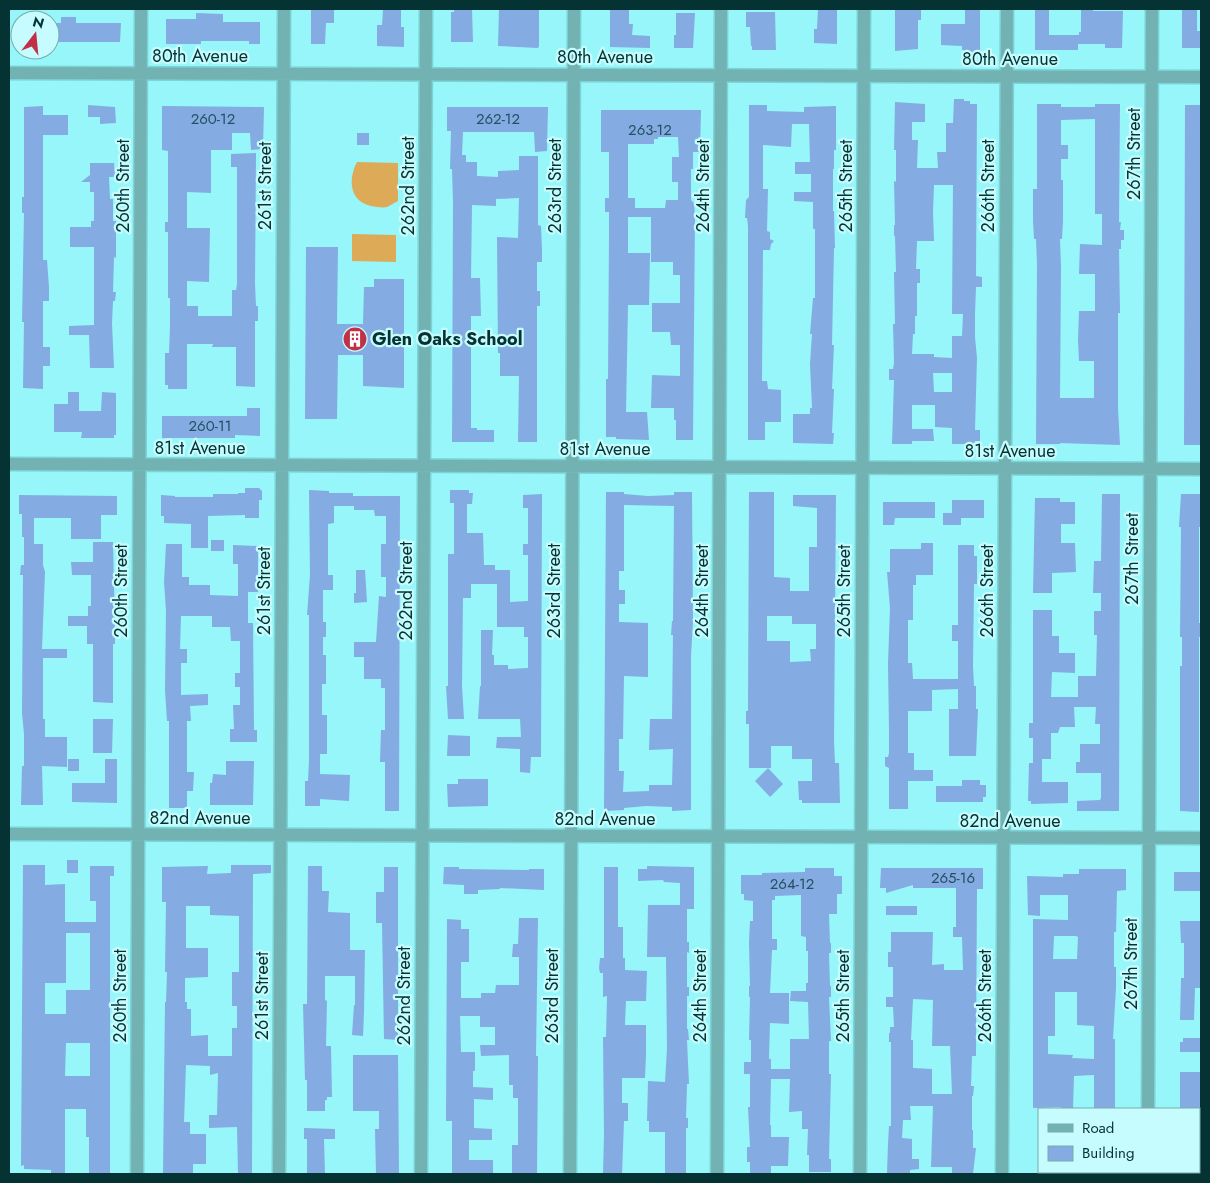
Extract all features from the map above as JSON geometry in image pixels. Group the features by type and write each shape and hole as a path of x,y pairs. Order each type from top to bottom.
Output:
{"street":[{"name":"260th Street","path":"137,1174 141,9"},
{"name":"261st Street","path":"279,1174 284,9"},
{"name":"262nd Street","path":"421,1174 426,9"},
{"name":"263rd Street","path":"570,1174 574,9"},
{"name":"264th Street","path":"717,1174 721,9"},
{"name":"265th Street","path":"860,1174 864,9"},
{"name":"266th Street","path":"1002,1174 1007,9"},
{"name":"267th Street","path":"1148,1108 1152,9"},
{"name":"80th Avenue","path":"9,73 1201,77"},
{"name":"81st Avenue","path":"9,464 1201,469"},
{"name":"82nd Avenue","path":"9,834 1201,838"}],"shaded area":[{"path":"357,162 398,163 398,201 387,207 381,207 371,206 358,199 352,188 352,175"},
{"path":"352,234 396,235 396,262 352,261"}],"building":[{"path":"311,9 334,9 334,23 326,23 325,44 311,44"},
{"path":"401,9 401,27 404,27 404,47 377,46 377,25 382,25 383,10"},
{"path":"454,9 472,9 473,42 451,42 451,12 454,12"},
{"path":"499,9 539,9 538,48 498,46"},
{"path":"610,9 629,9 629,24 633,24 632,35 650,36 650,48 610,47"},
{"path":"818,9 837,9 837,44 814,43 814,29 817,29"},
{"path":"895,9 921,9 921,20 918,20 918,49 895,51"},
{"path":"1081,9 1123,11 1122,48 1105,48 1105,44 1078,44 1078,50 1035,50 1035,10 1049,10 1049,35 1079,35 1079,32 1081,32"},
{"path":"1182,9 1197,9 1197,31 1201,31 1201,48 1182,48"},
{"path":"965,10 980,10 980,55 964,55 962,46 941,45 941,24 965,24"},
{"path":"746,12 775,12 776,50 752,50 750,27 746,27"},
{"path":"196,13 223,14 223,22 260,22 260,44 249,44 249,41 201,41 201,44 166,44 166,19 196,19"},
{"path":"676,13 695,13 693,48 674,48"},
{"path":"61,17 76,17 76,23 121,23 120,42 60,42"},
{"path":"954,99 964,99 964,101 970,101 970,104 977,104 976,276 982,277 982,287 976,287 975,430 980,430 980,441 975,441 975,444 952,444 952,428 935,427 935,405 912,405 912,429 933,429 934,441 912,441 912,444 892,444 894,380 889,380 889,369 893,369 894,363 893,324 895,324 895,102 925,104 925,122 912,122 912,140 918,140 917,168 938,168 937,152 946,152 946,123 953,123","holes":["934,185 953,185 952,314 963,314 962,336 952,336 952,358 934,357 934,354 912,354 915,316 917,316 917,283 920,283 920,269 916,269 917,241 934,241","933,373 952,373 952,392 934,392"]},
{"path":"1037,104 1061,104 1061,107 1095,107 1095,104 1120,104 1119,222 1121,222 1120,230 1124,230 1124,240 1121,240 1121,249 1119,249 1118,408 1120,445 1036,444 1037,264 1033,221 1033,189 1037,189","holes":["1095,119 1095,214 1102,214 1102,245 1080,244 1079,274 1095,274 1095,311 1079,311 1078,340 1079,361 1094,361 1094,398 1060,398 1060,239 1062,239 1063,221 1061,159 1068,159 1068,145 1061,145 1061,120"]},
{"path":"88,105 115,107 116,123 100,124 100,117 88,117"},
{"path":"749,105 767,105 767,111 804,112 804,107 836,106 836,150 834,150 833,169 835,248 832,345 834,345 832,389 834,389 833,444 793,443 793,414 810,414 810,408 812,408 810,364 812,334 810,334 813,298 815,298 813,202 794,201 794,192 811,192 811,174 795,174 795,162 810,162 809,124 792,124 791,147 763,145 763,189 768,189 767,231 770,232 770,239 774,241 771,244 770,250 763,250 762,381 767,381 768,389 781,390 781,422 765,422 765,440 748,440 748,226 747,218 745,218 746,200 749,197"},
{"path":"1185,105 1201,105 1201,445 1184,445"},
{"path":"43,106 43,115 68,115 68,135 43,135 43,260 47,260 49,301 43,301 43,347 50,347 50,366 43,366 43,389 23,388 24,213 22,213 22,197 24,197 24,107"},
{"path":"162,106 264,107 263,149 251,150 250,133 232,133 232,150 211,150 211,193 187,192 187,228 210,228 209,282 187,281 187,306 198,306 198,316 232,316 232,290 236,290 237,284 237,167 231,167 231,154 256,153 255,284 258,321 255,321 255,387 236,386 236,347 212,347 213,344 187,344 187,389 168,389 168,385 165,385 165,353 169,353 170,298 168,298 168,232 165,232 165,222 168,222 168,151 162,150"},
{"path":"447,107 548,107 547,151 535,152 534,132 463,132 462,155 466,155 466,162 477,162 477,176 498,177 498,171 519,170 519,156 538,156 538,225 541,226 542,262 537,262 537,291 540,291 540,306 537,306 537,442 518,442 519,376 500,376 500,353 498,353 497,237 518,238 519,198 496,199 496,206 472,205 471,278 480,278 481,316 471,316 471,428 494,430 494,442 452,442 453,202 452,169 450,169 451,131 447,131"},
{"path":"601,110 701,110 700,152 693,152 693,169 691,169 691,200 694,203 695,216 693,440 676,440 674,408 651,408 652,375 680,376 680,345 671,345 670,332 652,332 652,303 680,303 680,275 673,275 673,262 651,262 651,217 628,217 628,253 650,253 649,305 628,305 626,412 647,412 649,440 606,437 609,212 605,212 605,198 609,198 609,152 601,152","holes":["658,137 678,137 679,157 672,157 672,182 678,182 678,200 666,200 665,208 635,208 635,198 628,198 628,144 654,144 654,139 658,139"]},
{"path":"357,133 369,133 369,145 357,145"},
{"path":"90,163 114,163 115,177 109,177 110,199 113,199 113,221 116,221 116,258 114,257 113,292 116,292 115,301 113,301 112,323 114,368 90,368 89,335 69,335 69,326 94,325 94,247 70,247 70,227 91,227 91,221 94,221 94,192 90,192 90,182 81,182 90,175"},
{"name":"Glen Oaks School","path":"306,247 338,247 337,324 363,324 364,287 374,287 374,279 404,279 404,388 363,386 363,355 338,355 337,419 305,419"},
{"path":"68,392 79,392 79,411 101,411 102,392 116,393 116,435 114,435 114,438 81,438 82,432 54,432 54,404 68,404"},
{"path":"247,408 260,408 260,436 235,435 235,438 162,438 162,416 247,416"},
{"path":"245,488 259,488 262,491 262,500 259,500 259,518 245,518 245,515 208,516 208,548 191,548 191,524 164,523 164,516 161,516 161,495 213,497 213,494 245,493"},
{"path":"309,490 329,491 329,493 353,493 353,496 400,496 399,811 385,811 385,762 380,762 381,730 385,730 385,688 381,688 381,679 364,679 364,657 354,657 354,642 376,642 379,596 386,597 386,577 381,577 381,544 386,544 386,516 375,516 374,510 354,510 354,506 334,506 334,523 328,524 328,575 333,575 333,590 323,590 323,622 326,622 326,637 323,637 323,655 326,655 326,684 322,684 322,715 327,715 327,754 320,754 320,774 350,775 349,801 320,799 320,806 305,806 305,781 308,781 309,760 309,615 307,615 310,575"},
{"path":"450,490 469,490 469,493 473,493 472,504 467,504 467,533 483,533 484,565 495,565 495,570 510,570 510,602 528,601 528,555 523,555 523,544 528,544 528,508 523,508 523,495 542,494 541,757 531,757 530,773 520,772 520,749 496,748 497,737 521,737 520,719 478,719 481,686 481,630 493,630 492,655 494,655 494,665 508,665 508,669 528,668 528,637 524,637 524,627 497,627 497,584 471,584 471,598 463,598 462,686 464,719 448,719 446,686 448,686 448,554 454,554 454,503 450,503"},
{"path":"606,492 624,492 624,494 648,496 674,495 674,492 692,492 691,810 672,811 672,807 646,806 604,811","holes":["624,505 674,506 673,621 671,635 673,635 672,719 650,719 649,750 673,749 672,785 649,785 649,791 623,792 624,771 619,771 619,739 623,739 624,676 648,677 648,623 619,622 619,604 625,604 625,590 619,590 619,571 624,571"]},
{"path":"749,492 774,492 774,577 790,578 790,591 809,591 809,547 817,547 817,508 793,506 793,495 836,495 834,741 835,763 839,763 840,803 802,803 802,800 799,800 798,781 812,781 812,759 792,759 792,746 771,746 771,768 749,768 749,724 746,724 746,711 748,711","holes":["767,616 792,616 792,624 816,624 816,649 810,649 811,661 790,662 790,641 767,641"]},
{"path":"1102,494 1120,494 1119,811 1077,811 1077,801 1100,800 1101,798 1101,773 1076,773 1076,762 1080,762 1080,744 1100,744 1100,724 1095,724 1096,707 1074,707 1075,727 1060,727 1058,733 1051,733 1051,759 1042,759 1042,782 1068,782 1068,803 1031,804 1031,801 1028,801 1029,763 1033,763 1033,738 1029,738 1029,723 1033,723 1033,610 1052,610 1052,636 1059,636 1059,653 1075,653 1075,673 1052,672 1051,697 1078,697 1078,676 1096,676 1097,635 1094,635 1094,611 1101,611 1101,593 1093,593 1094,561 1101,561"},
{"path":"1181,494 1200,494 1201,496 1201,527 1199,527 1199,623 1201,623 1201,637 1199,637 1199,812 1180,811 1180,666 1182,666 1182,637 1180,637 1181,527 1179,527"},
{"path":"19,495 117,496 117,515 101,515 101,539 71,539 71,518 34,518 34,544 43,544 45,572 42,649 67,649 67,658 43,658 43,719 45,719 45,737 67,737 67,767 42,766 43,805 21,805 24,734 22,713 23,575 20,575 21,565 24,565 24,537 22,537 22,514 19,514"},
{"path":"1035,498 1060,498 1060,502 1075,502 1075,524 1061,524 1061,543 1075,543 1076,572 1052,573 1052,593 1033,593"},
{"path":"952,500 984,500 984,518 961,518 961,525 943,525 943,513 952,513"},
{"path":"883,502 935,502 935,518 895,518 894,525 883,525"},
{"path":"211,540 224,540 224,551 211,551"},
{"path":"93,542 113,542 115,644 113,644 113,703 93,702 93,644 87,644 87,626 68,626 68,616 88,616 88,606 91,606 91,575 72,575 71,562 93,562"},
{"path":"921,543 933,543 933,575 916,575 916,585 913,585 913,620 908,620 908,663 912,663 913,679 958,679 958,641 952,641 952,625 958,625 958,545 974,545 974,556 977,556 977,584 974,584 973,666 974,686 976,686 976,709 978,709 976,756 949,756 949,709 958,709 958,689 932,690 932,711 908,711 908,753 914,753 914,770 933,770 933,781 908,781 908,809 889,809 889,768 885,766 885,757 888,757 889,753 888,663 890,608 887,572 890,572 890,549 921,549"},
{"path":"166,544 182,544 182,577 189,577 189,585 210,585 210,595 238,596 238,564 233,564 233,545 258,546 258,592 248,592 248,623 253,623 254,730 257,730 257,742 230,742 230,729 234,729 233,705 240,705 240,687 235,687 235,673 240,673 240,641 231,641 230,627 212,627 212,616 181,616 180,649 187,649 187,663 181,663 181,695 208,694 208,705 190,706 191,721 187,721 187,772 194,772 193,791 187,791 187,808 169,808 169,721 167,721 165,690 166,611 164,582"},
{"path":"356,570 365,570 367,602 354,603"},
{"path":"93,719 113,719 112,753 93,753"},
{"path":"448,735 470,736 470,756 447,756"},
{"path":"68,759 79,759 79,771 68,771"},
{"path":"105,759 117,759 117,803 72,802 72,783 105,783"},
{"path":"226,761 254,761 253,805 210,805 210,783 212,783 213,774 226,775"},
{"path":"768,768 783,784 770,797 755,781"},
{"path":"458,779 488,779 488,806 448,807 447,784 458,784"},
{"path":"962,780 980,780 980,785 986,785 986,797 983,797 983,802 936,802 936,786 962,786"},
{"path":"67,860 78,860 78,873 67,873"},
{"path":"23,865 45,865 45,885 65,884 65,922 96,922 96,901 90,901 90,866 114,866 114,876 110,876 110,1174 89,1174 89,1137 86,1137 86,1109 65,1109 65,1174 51,1174 51,1170 24,1169 24,1165 21,1166","holes":["66,933 90,933 90,990 66,990 66,1014 45,1014 45,983 66,983","66,1043 90,1043 90,1076 65,1076"]},
{"path":"231,865 271,865 271,873 253,874 252,1174 238,1174 237,1127 209,1128 209,1115 217,1115 218,1073 210,1075 210,1066 186,1065 184,1122 190,1122 190,1134 206,1134 206,1164 193,1164 193,1174 163,1174 167,972 165,972 166,902 162,902 162,867 208,866 207,874 231,873","holes":["186,906 210,906 210,915 239,916 239,972 232,972 232,1006 237,1006 237,1028 232,1028 232,1056 208,1056 208,1035 191,1036 191,1009 187,1009 187,1002 185,1002 185,978 208,977 208,948 186,948"]},
{"path":"308,866 322,866 322,891 329,891 328,912 350,913 350,950 365,950 363,1036 352,1035 355,976 325,976 325,1000 327,1001 326,1046 331,1046 332,1097 327,1097 327,1100 325,1100 325,1111 307,1111 303,1004 307,1004"},
{"path":"647,866 694,867 694,909 687,909 687,942 689,942 689,953 687,952 687,987 689,987 689,996 687,996 687,1029 689,1040 687,1040 689,1084 687,1084 686,1174 665,1174 665,1132 649,1132 649,1121 647,1121 648,1081 665,1082 667,1048 666,957 647,957 648,905 680,905 680,883 664,882 663,880 638,881 638,869 647,869"},
{"path":"384,867 398,867 398,1040 384,1039 382,923 376,923 376,892 384,892"},
{"path":"444,867 459,867 459,869 544,869 544,890 500,888 478,890 478,894 464,894 464,885 443,884"},
{"path":"604,867 618,867 618,927 623,927 625,970 647,971 646,1001 626,1001 625,1025 646,1025 646,1055 645,1078 622,1078 622,1103 628,1103 628,1121 624,1121 622,1174 603,1174 603,1037 606,1037 607,996 603,997 603,973 600,973 599,968 600,958 604,958"},
{"path":"805,868 834,868 834,876 842,876 842,894 837,894 837,914 829,914 831,943 831,953 829,953 831,997 829,997 831,1041 829,1041 829,1074 831,1074 829,1159 831,1159 831,1172 809,1172 809,1155 807,1155 808,1129 802,1129 802,1111 789,1112 790,1079 771,1079 771,1137 789,1137 788,1166 771,1166 771,1174 750,1174 750,1162 747,1162 747,1147 750,1147 748,1107 750,1107 750,1074 744,1074 744,1062 751,1062 751,1040 749,1040 749,942 750,921 753,921 753,901 744,900 744,894 741,894 741,875 805,872","holes":["801,895 801,936 806,937 808,983 806,983 806,991 791,991 790,1001 808,1002 809,1039 790,1039 790,1069 771,1069 771,1059 769,1059 770,1023 789,1024 789,993 770,993 772,950 777,950 777,939 772,939 772,900 775,900 775,896"]},
{"path":"881,868 983,868 983,889 977,889 976,1056 972,1056 971,1086 974,1086 972,1096 973,1148 976,1148 973,1174 952,1174 952,1167 931,1167 933,1106 910,1106 911,1120 903,1120 902,1138 912,1139 912,1159 919,1159 919,1169 910,1170 910,1173 907,1174 887,1173 889,1126 891,1126 891,1042 889,1042 889,1033 890,1027 894,1027 893,1007 886,1007 886,997 893,997 893,967 888,967 888,952 891,952 891,932 933,932 932,965 944,964 944,970 963,970 962,937 953,937 953,927 956,927 956,888 913,888 913,885 886,893 886,888 880,888","holes":["913,999 933,1000 932,1046 950,1046 952,1094 932,1094 932,1069 913,1068 913,1040 911,1040"]},
{"path":"1079,869 1126,869 1126,890 1117,891 1116,932 1114,932 1114,967 1116,967 1113,1039 1115,1039 1115,1108 1094,1108 1094,1075 1074,1076 1073,1108 1033,1108 1033,919 1068,920 1068,895 1040,895 1040,916 1028,915 1027,876 1063,877 1063,874 1079,874","holes":["1054,936 1078,937 1077,959 1053,959","1055,992 1077,992 1077,1025 1094,1026 1094,1059 1072,1058 1073,1055 1048,1054 1048,1036 1055,1036"]},
{"path":"1174,872 1201,872 1201,891 1174,891"},
{"path":"886,906 917,906 917,915 886,915"},
{"path":"519,918 538,918 537,1174 512,1174 512,1145 518,1145 518,1098 513,1098 513,1085 509,1085 509,1055 481,1056 480,1045 495,1045 495,1027 480,1027 480,1016 460,1016 461,1052 475,1052 473,1087 493,1088 493,1100 474,1099 474,1128 492,1129 492,1140 469,1140 469,1160 493,1160 493,1174 452,1174 452,1121 446,1121 447,919 461,920 461,929 469,929 469,962 461,962 461,998 481,998 481,993 495,993 496,985 519,985 519,957 512,957 513,944 518,944"},
{"path":"1180,921 1201,921 1201,988 1195,988 1194,1020 1180,1020 1181,978 1184,978 1184,943 1181,943"},
{"path":"1183,1038 1201,1038 1201,1052 1180,1052 1180,1042 1183,1042"},
{"path":"353,1055 398,1055 399,1174 376,1174 375,1129 379,1129 379,1111 353,1111"},
{"path":"1180,1072 1200,1072 1201,1109 1180,1108"},
{"path":"304,1128 335,1129 335,1139 324,1139 325,1174 307,1174 307,1139 304,1139"}],"place":[{"name":"Glen Oaks School","path":"355,339"}]}
